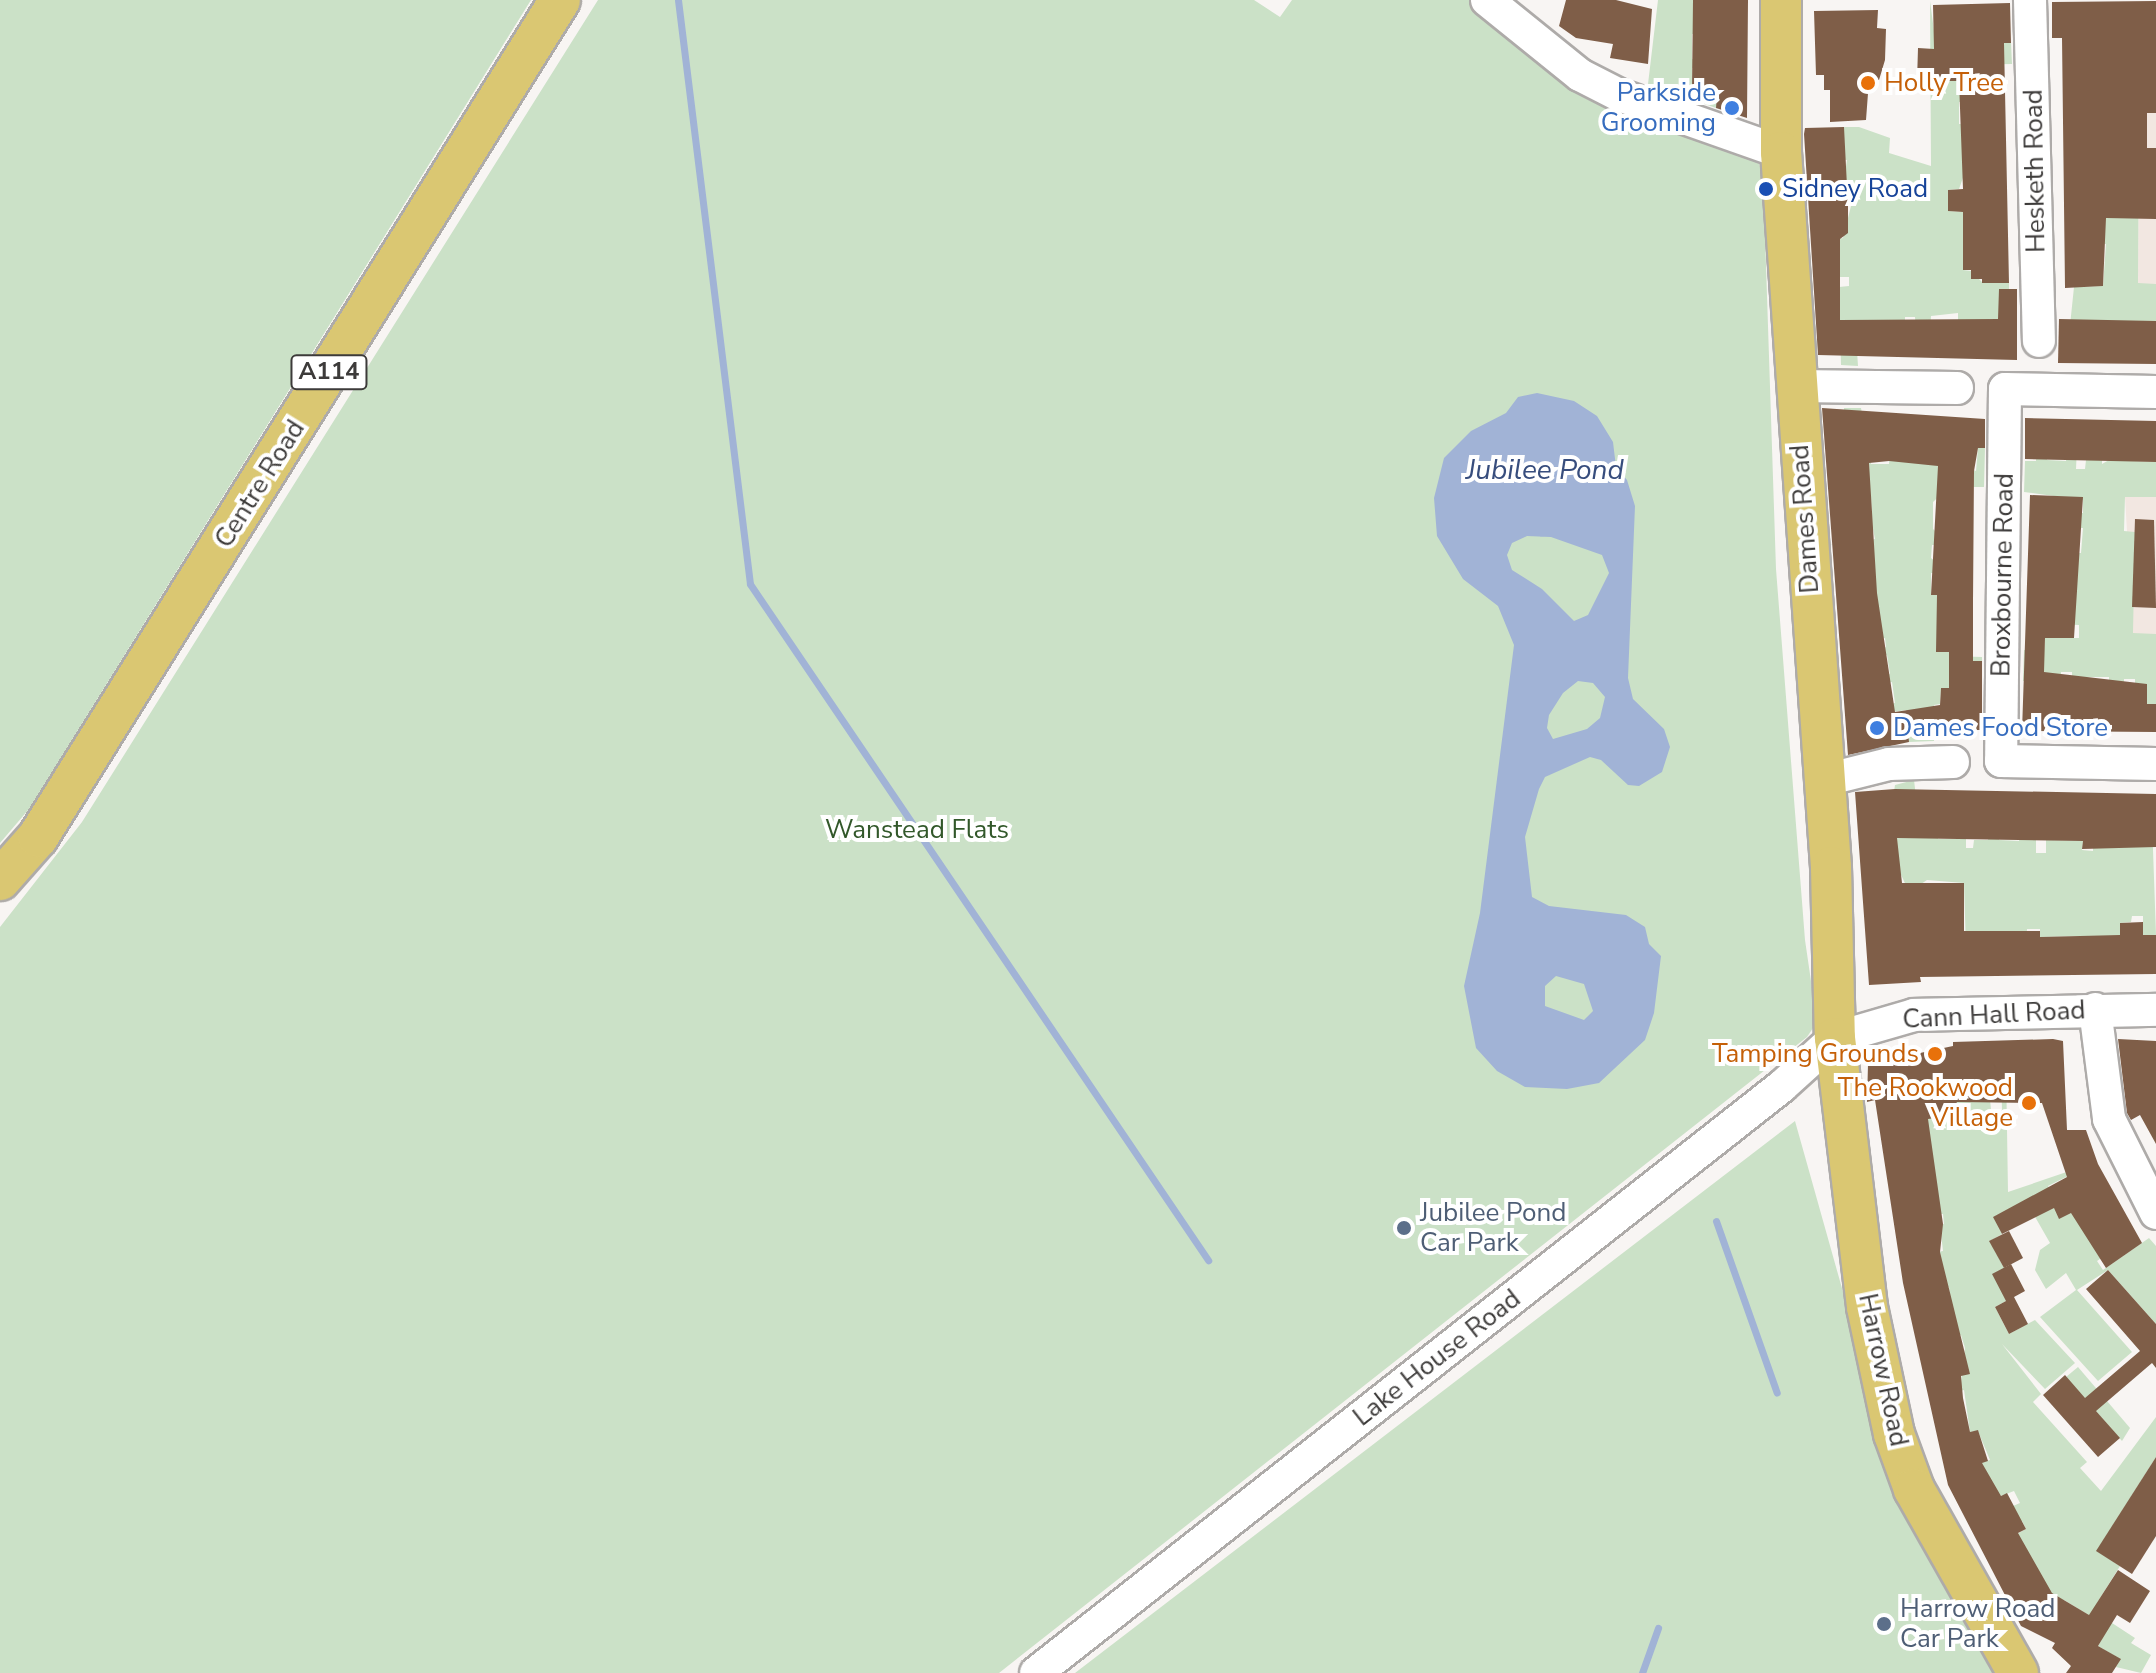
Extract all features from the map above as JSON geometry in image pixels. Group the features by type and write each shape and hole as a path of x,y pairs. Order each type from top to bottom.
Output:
{"main road":[{"name":"Centre Road","path":"0,880 51,816 560,0"},
{"name":"Dames Road","path":"1781,0 1781,152 1825,780 1835,1038"},
{"name":"Harrow Road","path":"1835,1038 1867,1307 1894,1434 1937,1535 2018,1673"}],"street":[{"path":"1487,0 1593,81 1781,152"},
{"name":"Hesketh Road","path":"2030,0 2039,341"},
{"path":"1796,386 1957,388"},
{"name":"Broxbourne Road","path":"2156,392 2005,389 2001,761 2156,764"},
{"path":"1825,780 1889,764 1953,762"},
{"path":"2095,1009 2109,1119 2156,1213"},
{"name":"Cann Hall Road","path":"1835,1038 1914,1015 2156,1010"},
{"name":"Lake House Road","path":"1036,1673 1781,1087 1835,1038"}],"shaded area":[{"path":"2156,77 2156,284 2138,284 2139,124"},
{"path":"2125,497 2156,497 2156,634 2133,634"}],"green space":[{"path":"0,0 531,0 29,809 0,843"},
{"name":"Wanstead Flats","path":"598,0 1254,0 1280,17 1292,0 1470,0 1489,18 1757,159 1763,174 1776,569 1805,940 1817,1022 1807,1037 999,1673 0,1673 0,927 82,822"},
{"path":"1658,0 1693,0 1693,25 1722,25 1722,34 1692,34 1692,59 1723,59 1723,69 1692,68 1692,88 1722,95 1716,108 1648,84"},
{"path":"1930,1 1934,31 2011,43 2012,64 1959,65 1959,93 1981,93 1981,102 1959,102 1959,124 1982,124 1959,189 1948,190 1949,211 1963,212 1963,219 1982,226 1963,227 1963,270 1971,271 1983,283 2009,283 2009,289 1998,319 1989,319 1989,335 1958,334 1958,313 1931,316 1930,334 1916,334 1915,317 1905,317 1905,334 1855,321 1858,366 1841,365 1839,287 1849,286 1849,277 1839,277 1837,239 1843,238 1851,206 1850,191 1842,191 1847,160 1834,159 1844,127 1859,127 1890,138 1889,153 1931,166"},
{"path":"2139,124 2138,283 2156,284 2156,321 2069,335 2074,287 2103,286 2106,244 2084,244 2093,218 2113,218"},
{"path":"1844,408 1861,408 1871,464 1889,464 1890,448 1919,449 1976,471 1978,448 1985,448 1984,487 1949,487 1933,502 1933,529 1950,545 1932,545 1931,558 1949,573 1931,573 1931,595 1949,595 1950,656 1982,657 1982,661 1966,661 1960,689 1941,689 1940,704 1934,705 1934,741 1909,742 1906,710 1874,715 1873,707 1895,703 1892,682 1869,687 1868,679 1890,674 1887,655 1865,660 1886,647 1885,638 1873,640 1880,613 1862,615 1855,543 1828,545 1875,539 1873,529 1854,530 1853,516 1872,514 1871,497 1845,425"},
{"path":"2036,446 2047,447 2047,460 2066,461 2067,447 2077,447 2076,469 2085,469 2086,460 2102,447 2102,464 2109,460 2156,462 2156,497 2125,497 2124,531 2135,532 2133,633 2156,634 2156,704 2147,704 2147,685 2135,684 2135,679 2124,679 2124,705 2109,705 2109,677 2086,677 2086,703 2072,703 2072,672 2061,672 2061,682 2023,681 2024,650 2044,650 2045,638 2079,638 2079,625 2054,624 2057,553 2081,553 2083,528 2058,528 2069,513 2083,513 2083,500 2024,492 2025,461 2036,461"},
{"path":"1914,780 1921,838 1938,819 1938,839 1966,839 1966,848 1973,848 1974,840 1988,840 1989,819 1999,819 1999,840 2019,841 2020,820 2036,820 2036,853 2046,853 2046,840 2083,841 2082,850 2093,851 2093,842 2152,821 2156,935 2143,949 2143,916 2132,916 2131,922 2120,923 2120,948 2083,936 2040,937 2040,929 2027,929 2026,949 1994,931 1971,931 1966,950 1964,883 1927,880 1909,892 1886,842 1895,785"},
{"path":"2006,1066 2008,1192 2096,1162 2048,1186 2054,1197 2078,1210 2116,1248 2097,1261 2103,1270 2149,1238 2156,1246 2156,1324 2108,1270 2077,1290 2132,1352 2098,1381 2040,1317 2076,1290 2066,1273 2046,1289 2035,1270 2040,1250 2050,1243 2026,1201 1994,1217 2002,1234 1990,1241 2004,1268 2006,1301 1995,1307 2009,1334 2035,1320 2075,1363 2045,1389 2002,1344 2041,1394 2033,1402 2087,1462 2080,1468 2101,1491 2156,1417 2156,1457 2097,1551 2120,1566 2097,1603 2112,1623 2135,1638 2131,1643 2151,1655 2141,1673 2116,1667 2120,1659 2098,1646 2102,1639 2087,1614 2064,1600 2055,1614 2006,1540 2026,1529 2022,1521 2016,1524 2013,1506 2020,1503 2014,1491 2001,1496 1968,1466 1990,1460 1978,1431 1970,1432 1964,1390 1960,1391 1965,1348 1961,1335 1940,1340 1950,1297 1949,1287 1931,1289 1927,1254 1943,1251 1941,1234 1922,1227 1944,1224 1943,1214 1938,1214 1923,1108 1936,1118 1950,1116 1957,1102 1990,1099 1991,1110 2002,1110 2001,1075"},
{"path":"1795,1121 1879,1420 1920,1536 1995,1673 1075,1673"},
{"path":"2078,1367 2130,1428 2122,1441 2066,1377"}],"water":[{"name":"Jubilee Pond","path":"1537,393 1574,401 1597,416 1613,442 1616,467 1627,480 1635,506 1628,678 1633,699 1664,729 1670,747 1662,772 1639,786 1628,785 1601,760 1590,757 1545,777 1539,789 1525,837 1532,897 1549,906 1626,915 1645,927 1649,944 1661,956 1654,1013 1645,1040 1599,1083 1567,1089 1525,1087 1497,1071 1476,1048 1464,986 1480,913 1514,645 1498,606 1463,579 1437,536 1434,498 1444,458 1471,431 1506,413 1518,397","holes":["1527,536 1551,537 1602,555 1609,573 1588,615 1574,621 1542,589 1512,570 1507,555 1512,543","1578,681 1593,683 1605,697 1600,718 1587,729 1553,739 1547,728 1549,715 1563,693","1556,976 1584,984 1593,1011 1584,1020 1545,1006 1545,986"]}],"building":[{"path":"1566,0 1616,0 1652,9 1648,64 1610,58 1613,44 1576,38 1559,26"},
{"path":"1693,0 1748,0 1747,118 1716,108 1717,95 1708,95 1708,88 1692,88"},
{"path":"2156,1 2156,113 2147,113 2147,148 2156,148 2156,219 2106,218 2103,286 2065,288 2062,38 2052,38 2052,2"},
{"path":"2010,3 2011,43 2004,43 2009,283 1982,283 1982,279 1971,279 1971,270 1963,270 1963,212 1948,211 1948,190 1963,189 1959,81 1917,81 1918,48 1934,49 1933,5"},
{"path":"1878,10 1877,28 1886,29 1885,60 1879,80 1869,80 1866,120 1830,122 1830,90 1824,90 1824,75 1816,75 1814,11"},
{"path":"1844,127 1848,233 1840,239 1840,320 1998,319 1999,289 2017,289 2017,360 1818,355 1804,134 1805,128"},
{"path":"2059,319 2156,321 2156,364 2058,363"},
{"path":"1822,408 1985,419 1985,448 1978,448 1974,471 1973,661 1982,661 1982,730 1908,730 1909,742 1848,755","holes":["1889,461 1938,466 1931,595 1937,595 1936,652 1949,652 1949,688 1941,688 1940,705 1895,712 1877,593 1869,463"]},
{"path":"2025,418 2156,421 2156,462 2025,459"},
{"path":"2030,495 2083,497 2074,638 2045,638 2044,672 2147,684 2147,704 2156,704 2156,732 2022,731"},
{"path":"2135,519 2154,520 2156,608 2132,607"},
{"path":"1895,789 2156,794 2156,847 2082,849 2083,841 1897,838 1902,883 1964,883 1964,931 2040,931 2040,937 2120,935 2120,923 2143,922 2143,935 2156,935 2156,974 1920,977 1921,982 1869,985 1855,792"},
{"path":"2118,1039 2156,1041 2156,1144 2140,1115 2131,1120 2127,1113"},
{"path":"2063,1041 2067,1130 2086,1130 2098,1164 2142,1243 2106,1268 2071,1213 2059,1219 2054,1208 2002,1234 1993,1217 2067,1177 2042,1103 1957,1102 1950,1116 1928,1119 1943,1224 1940,1252 1970,1374 1961,1376 1970,1432 1978,1430 1988,1461 1982,1463 2001,1496 2007,1493 2026,1529 2018,1533 2052,1593 2089,1615 2118,1570 2150,1591 2130,1623 2117,1615 2098,1646 2121,1659 2112,1673 2066,1673 2071,1666 2052,1648 2055,1643 2021,1626 1948,1485 1903,1283 1875,1100 1867,1102 1868,1064 1953,1046 1953,1042"},
{"path":"2009,1231 2023,1258 2004,1268 1989,1241"},
{"path":"2011,1264 2025,1291 2014,1297 2028,1324 2009,1334 1995,1307 2006,1301 1992,1274"},
{"path":"2108,1270 2156,1324 2156,1368 2152,1363 2096,1411 2120,1438 2098,1457 2043,1395 2065,1375 2085,1398 2140,1351 2086,1289"},
{"path":"2156,1457 2156,1536 2132,1574 2096,1551"}],"waterway":[{"path":"678,0 750,584 1208,1260"},
{"path":"1716,1221 1777,1393"},
{"path":"1642,1673 1658,1628"}],"place":[{"name":"Holly Tree","path":"1868,83"},
{"name":"Parkside Grooming","path":"1732,108"},
{"name":"Sidney Road","path":"1766,189"},
{"name":"Dames Food Store","path":"1877,728"},
{"name":"Tamping Grounds","path":"1935,1054"},
{"name":"The Rookwood Village","path":"2029,1103"},
{"name":"Jubilee Pond Car Park","path":"1404,1228"},
{"name":"Harrow Road Car Park","path":"1884,1624"}]}
